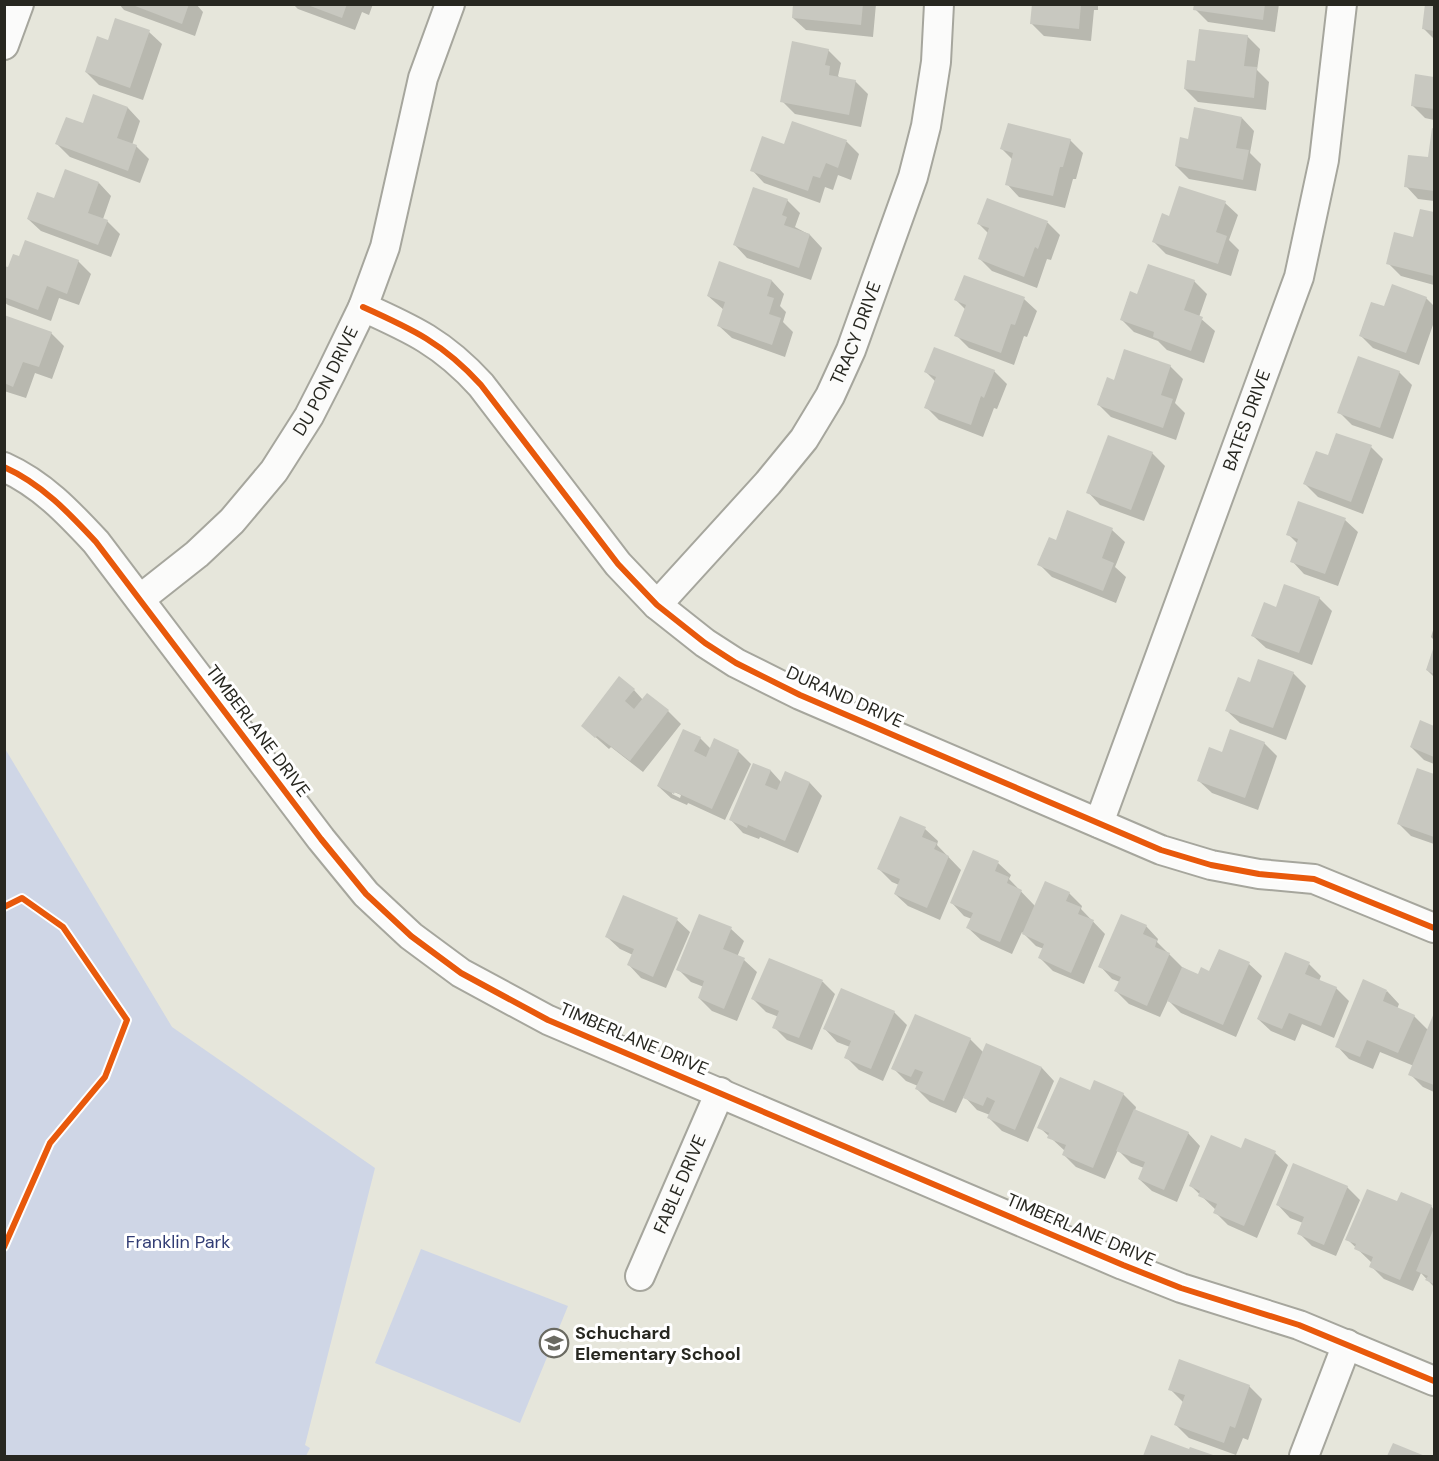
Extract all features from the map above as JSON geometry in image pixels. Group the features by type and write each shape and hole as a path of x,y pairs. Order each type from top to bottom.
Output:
{"street":[{"path":"4,45 20,4"},
{"name":"DU PON DRIVE","path":"140,599 196,554 232,521 274,471 309,416 363,307 385,246 423,78 450,4"},
{"name":"TRACY DRIVE","path":"657,605 768,483 804,439 830,396 858,330 913,177 926,126 936,62 939,4"},
{"name":"BATES DRIVE","path":"1099,823 1299,277 1324,160 1342,4"},
{"name":"DURAND DRIVE","path":"363,307 438,345 461,364 481,385 599,541 657,605 705,642 760,676 1161,850 1211,865 1259,874 1314,879 1434,928"},
{"name":"TIMBERLANE DRIVE","path":"4,467 44,490 96,542 321,839 366,894 411,936 461,973 548,1020 1152,1277 1299,1325 1434,1381"},
{"name":"FABLE DRIVE","path":"640,1276 720,1092"},
{"path":"1304,1456 1347,1344"}],"green space":[{"name":"Franklin Park","path":"4,747 172,1027 375,1168 305,1445 310,1448 306,1456 5,1456"},
{"path":"421,1249 568,1306 520,1423 375,1363"}],"building":[{"path":"130,4 189,4 182,24"},
{"path":"305,4 347,4 342,18"},
{"path":"793,4 863,4 861,25 792,18"},
{"path":"1032,4 1081,4 1079,29 1030,24"},
{"path":"1194,4 1265,4 1263,20 1193,10"},
{"path":"1425,4 1434,4 1434,31 1422,29"},
{"path":"115,18 150,30 130,88 85,72 97,36 108,40"},
{"path":"1199,29 1248,35 1244,66 1257,67 1254,98 1184,89 1187,60 1195,61"},
{"path":"792,41 829,49 825,65 830,66 829,75 856,80 849,115 780,102"},
{"path":"1415,74 1434,77 1434,109 1411,106"},
{"path":"93,94 128,107 117,138 137,145 128,171 55,144 66,117 83,123"},
{"path":"1194,107 1242,117 1236,148 1249,150 1243,180 1175,166 1180,137 1188,139"},
{"path":"792,121 847,140 838,168 826,163 820,178 813,176 808,191 750,171 762,136 784,144"},
{"path":"1008,123 1071,139 1063,167 1060,167 1053,196 1005,185 1013,153 1000,149"},
{"path":"1432,128 1434,129 1434,191 1404,187 1408,155 1428,157"},
{"path":"65,169 99,182 88,213 108,220 98,245 27,219 37,192 54,198"},
{"path":"1179,186 1226,201 1216,232 1227,236 1218,264 1152,242 1162,213 1169,216"},
{"path":"753,187 788,199 782,215 787,217 784,225 810,234 799,268 733,245"},
{"path":"987,198 1048,221 1038,249 1035,247 1024,277 978,259 989,228 977,224"},
{"path":"1420,209 1434,212 1434,276 1386,264 1394,232 1413,237"},
{"path":"25,240 79,260 67,294 47,286 38,310 4,297 4,266 8,267 13,254 19,256"},
{"path":"719,261 772,280 767,296 774,298 769,314 781,318 772,345 717,326 725,302 707,296"},
{"path":"1148,264 1195,280 1184,310 1203,317 1191,351 1153,337 1154,332 1120,320 1130,291 1137,294"},
{"path":"964,275 1025,297 1015,325 1011,324 1001,353 954,336 966,305 954,300"},
{"path":"1392,284 1427,297 1406,353 1359,336 1371,302 1384,306"},
{"path":"4,315 52,332 39,367 23,362 13,387 4,383"},
{"path":"934,347 995,370 984,398 981,396 971,425 924,408 936,377 924,372"},
{"path":"1124,349 1171,365 1161,395 1173,399 1163,428 1097,405 1107,377 1114,380"},
{"path":"1358,356 1400,371 1380,428 1337,413"},
{"path":"1336,433 1372,445 1351,502 1303,484 1316,451 1328,455"},
{"path":"1108,435 1153,452 1131,510 1086,493"},
{"path":"1298,501 1346,518 1325,574 1290,562 1298,539 1286,535"},
{"path":"1067,510 1113,528 1102,558 1114,563 1103,591 1037,565 1049,537 1056,540"},
{"path":"1284,584 1320,597 1299,653 1251,636 1264,602 1276,607"},
{"path":"1434,646 1434,674 1426,670"},
{"path":"1258,659 1294,672 1273,728 1225,711 1238,677 1250,682"},
{"path":"619,676 635,689 625,701 634,709 647,693 669,710 630,761 581,726"},
{"path":"1420,720 1434,726 1434,757 1410,747"},
{"path":"683,729 701,737 694,751 706,757 714,738 739,750 712,809 657,786"},
{"path":"1230,729 1265,742 1245,798 1197,781 1209,747 1222,752"},
{"path":"753,763 771,770 765,785 777,790 785,771 810,782 785,841 748,825 747,828 729,820"},
{"path":"1417,768 1434,774 1434,837 1397,824"},
{"path":"900,816 926,827 922,837 937,843 934,849 949,856 927,908 894,894 900,879 877,869"},
{"path":"973,850 999,861 995,871 1009,877 1007,883 1022,890 1000,942 966,928 973,913 950,903"},
{"path":"1045,881 1070,892 1066,901 1081,907 1078,914 1094,920 1071,973 1038,958 1044,944 1022,934"},
{"path":"623,895 678,918 653,977 627,965 634,949 605,937"},
{"path":"699,914 732,927 723,949 745,958 724,1009 698,998 704,981 676,970"},
{"path":"1121,914 1147,925 1143,934 1157,940 1155,947 1170,953 1147,1006 1114,991 1121,977 1098,967"},
{"path":"1219,949 1250,962 1223,1025 1167,1001 1182,967 1198,974 1201,967 1209,971"},
{"path":"1285,952 1310,962 1305,974 1337,987 1321,1026 1289,1013 1282,1029 1257,1019"},
{"path":"769,958 823,980 799,1038 772,1028 779,1011 751,999"},
{"path":"1363,979 1387,990 1383,1001 1415,1015 1398,1053 1367,1040 1360,1057 1335,1047"},
{"path":"841,988 895,1011 871,1069 844,1058 851,1041 823,1029"},
{"path":"1434,1013 1434,1085 1408,1075"},
{"path":"915,1014 971,1038 944,1101 915,1089 923,1072 915,1069 911,1077 891,1069"},
{"path":"986,1043 1042,1067 1015,1130 987,1118 995,1101 987,1097 983,1106 963,1098"},
{"path":"1060,1077 1090,1090 1094,1080 1124,1093 1093,1168 1062,1155 1066,1145 1047,1138 1049,1133 1037,1128"},
{"path":"1134,1109 1189,1132 1164,1190 1138,1179 1145,1162 1116,1151"},
{"path":"1211,1135 1241,1148 1245,1138 1276,1151 1244,1226 1213,1213 1217,1204 1198,1196 1200,1191 1189,1186"},
{"path":"1293,1163 1348,1186 1324,1245 1297,1234 1304,1217 1276,1205"},
{"path":"1367,1189 1397,1201 1401,1192 1432,1205 1400,1280 1369,1267 1373,1257 1354,1249 1356,1244 1345,1240"},
{"path":"1434,1228 1434,1284 1425,1280 1428,1276 1416,1271"},
{"path":"1179,1359 1250,1385 1235,1428 1230,1426 1224,1443 1174,1425 1185,1395 1168,1390"},
{"path":"1151,1435 1189,1449 1190,1447 1216,1456 1143,1456"},
{"path":"1393,1443 1425,1456 1387,1456"}],"cycle path":[{"path":"363,307 426,338 467,370 481,385 618,564 657,605 705,643 736,663 800,695 1161,850 1211,865 1259,874 1314,879 1434,928"},
{"path":"4,467 43,491 96,542 321,839 366,894 411,936 461,973 548,1020 1123,1265 1181,1288 1299,1325 1434,1381"},
{"path":"4,907 22,898 63,927 127,1020 105,1077 50,1143 4,1247"}],"place":[{"name":"Schuchard Elementary School","path":"554,1343"}]}
